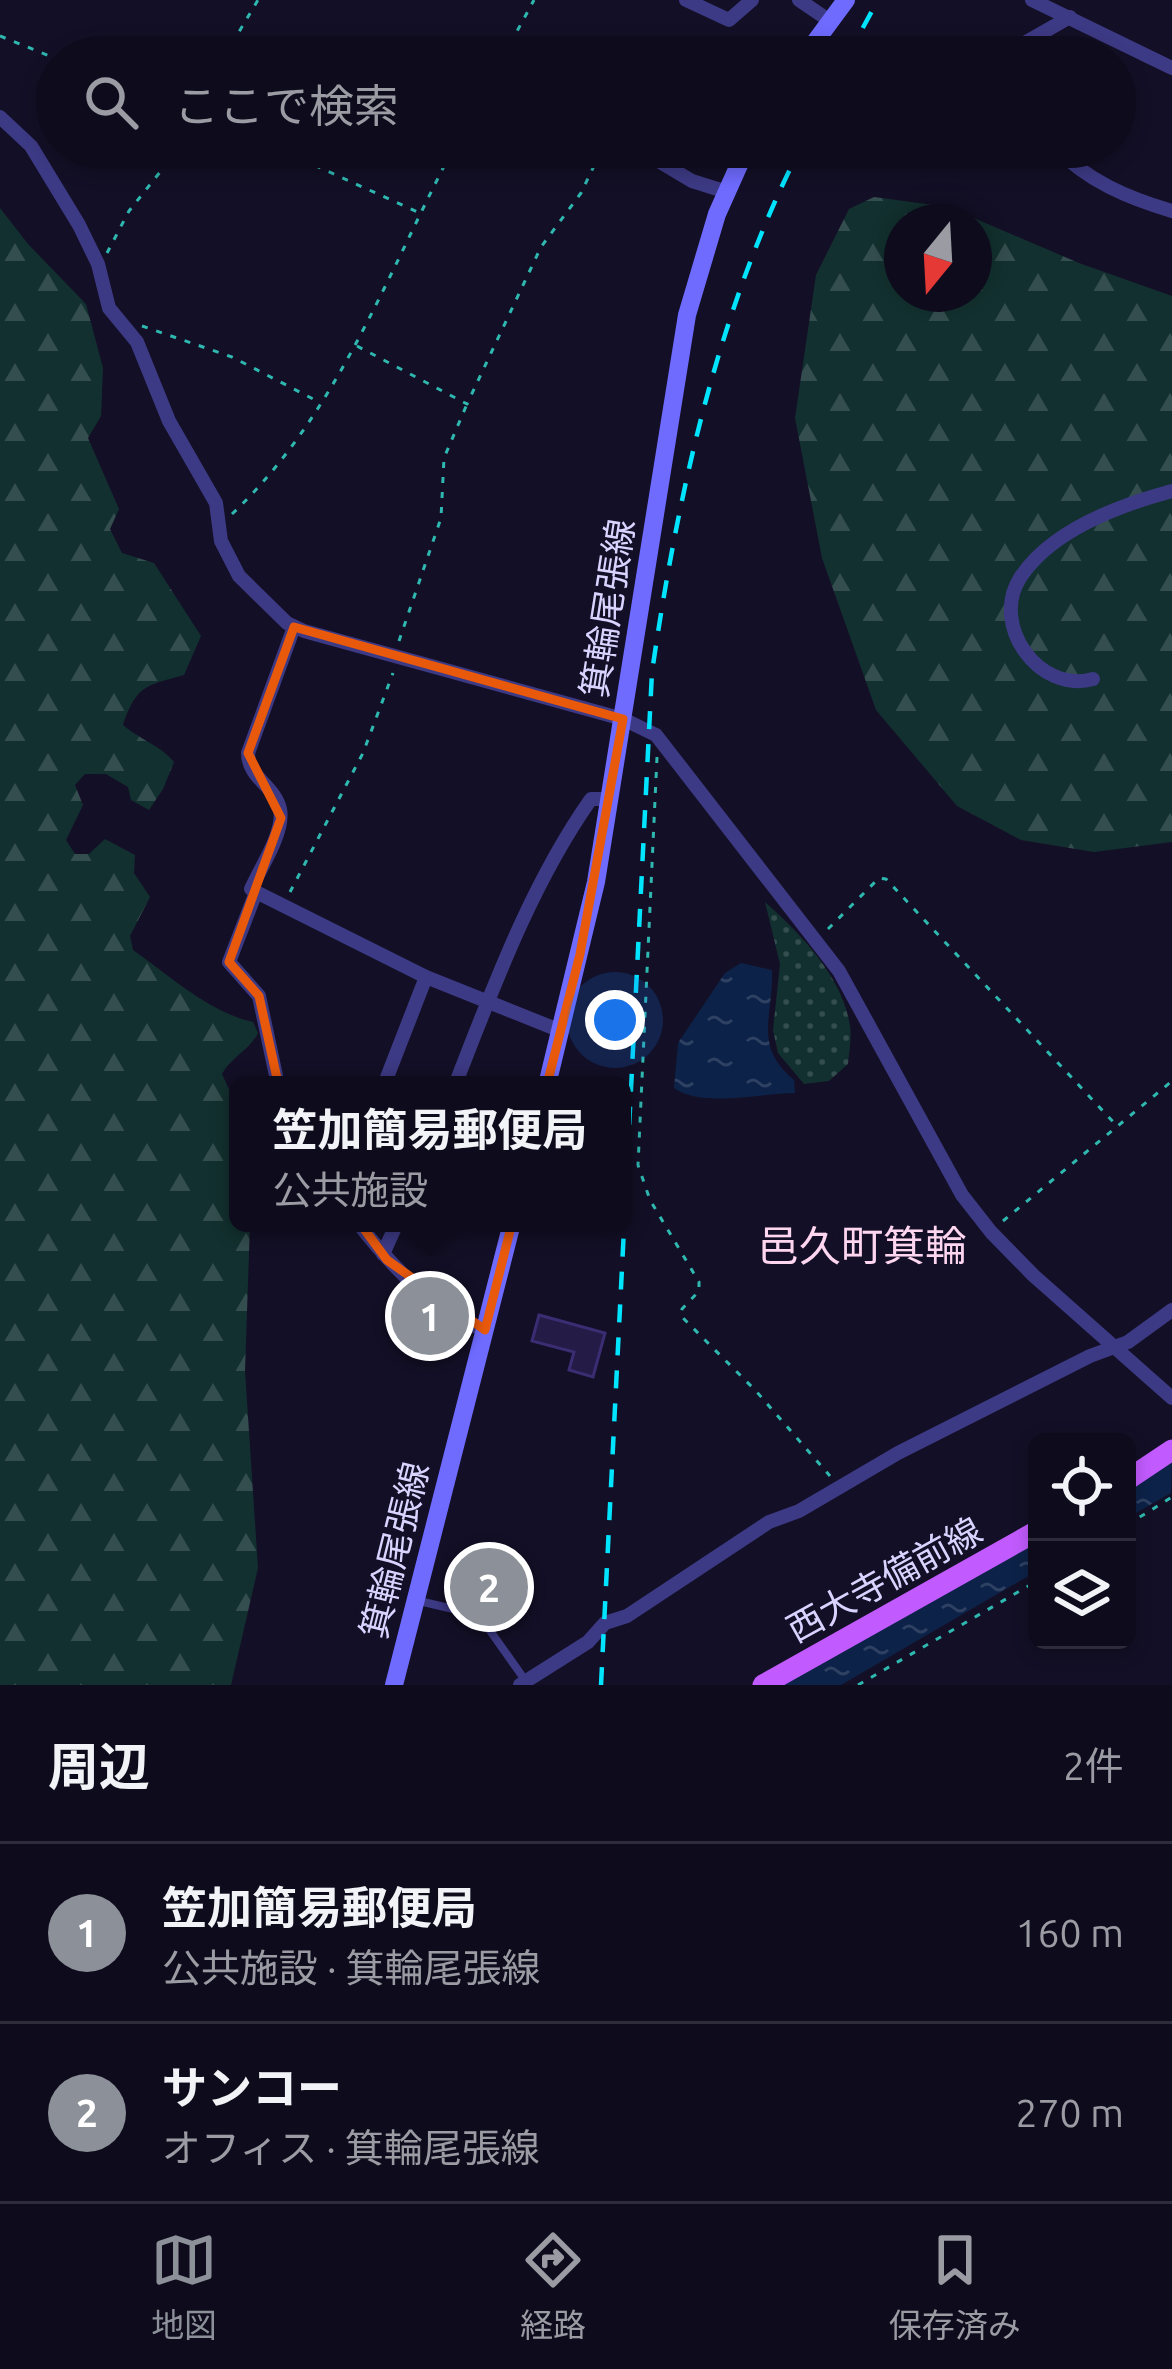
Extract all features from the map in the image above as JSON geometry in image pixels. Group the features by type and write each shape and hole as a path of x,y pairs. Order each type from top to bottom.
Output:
{"main road":[{"path":"819,36 845,0"},
{"name":"箕輪尾張線","path":"549,1076 596,882 688,315 738,168"},
{"name":"箕輪尾張線","path":"394,1685 510,1232"},
{"path":"1136,1474 1172,1450"},
{"name":"西大寺備前線","path":"763,1685 1028,1536"}],"street":[{"path":"686,0 729,20 752,0"},
{"path":"799,0 830,21"},
{"path":"1032,0 1108,36"},
{"path":"1037,36 1070,17"},
{"path":"1136,50 1172,68"},
{"path":"0,117 36,153"},
{"path":"44,168 98,264 109,308 130,333 170,421 216,503 221,541 231,565 293,627 623,718 656,735 816,938 867,1020 962,1195 1033,1275 1172,1399"},
{"path":"670,168 727,192"},
{"path":"1080,168 1131,199 1172,211"},
{"path":"1093,679 1074,684 1054,679 1028,654 1015,634 1010,602 1018,581 1061,538 1118,508 1172,491"},
{"path":"293,627 248,753 253,772 280,805 272,842 251,889 487,1004 561,1031"},
{"path":"459,1076 487,1004 572,826 591,799 609,799"},
{"path":"256,892 230,962 259,996 276,1076"},
{"path":"387,1076 426,976"},
{"path":"365,1232 404,1276 484,1330"},
{"path":"382,1254 393,1232"},
{"path":"523,1683 589,1642 605,1624 627,1616 769,1522 799,1511 839,1486 1115,1347 1172,1310"}],"lane":[{"path":"415,1600 479,1615 523,1683"}],"path":[{"path":"237,36 258,0"},
{"path":"514,36 534,0"},
{"path":"0,35 36,50"},
{"path":"98,264 164,168"},
{"path":"321,168 422,213"},
{"path":"220,520 233,514 272,473 319,402 355,345 444,168"},
{"path":"284,904 362,753 397,663 395,656 441,518 444,458 541,247 592,168"},
{"path":"130,333 141,326 154,327 232,357 319,402"},
{"path":"355,345 467,404"},
{"path":"662,743 653,826 639,1177 699,1282 699,1291 682,1309 682,1316 839,1486"},
{"path":"816,938 879,878 886,879 1117,1126"},
{"path":"991,1232 1172,1081"},
{"path":"1136,1519 1172,1497"},
{"path":"858,1685 1028,1585"}],"highlighted area":[{"path":"294,627 623,719 580,954 485,1330 387,1260 316,1164 280,1092 259,996 229,962 281,818 248,753"}],"green space":[{"path":"874,197 926,204 884,204 884,312 992,312 992,226 1172,296 1172,842 1094,852 1021,840 957,806 876,710 822,558 795,418 816,275 849,209"},
{"path":"0,208 86,304 103,368 101,416 88,438 119,509 110,529 122,553 154,563 201,636 184,675 144,689 123,725 174,762 163,789 149,810 131,800 128,787 106,774 85,774 75,785 83,805 66,840 75,854 89,854 105,839 135,855 134,873 150,897 130,936 133,950 205,1002 253,1022 258,1033 222,1074 229,1089 229,1232 250,1232 245,1371 258,1568 231,1685 0,1685"},
{"path":"765,902 818,957 846,1008 851,1031 848,1064 829,1081 804,1084 778,1053 773,1030 780,964"}],"water":[{"path":"741,963 772,970 769,1042 781,1067 794,1080 795,1093 715,1098 686,1094 674,1088 678,1043 725,973"},
{"path":"1172,1459 1171,1493 1136,1513 1136,1481"},
{"path":"1028,1544 1028,1576 841,1685 780,1685"}],"building":[{"path":"539,1315 605,1333 593,1377 569,1370 574,1352 532,1341"}],"railway":[{"path":"858,36 878,0"},
{"path":"631,1089 652,672 675,537 724,337 791,168"},
{"path":"601,1685 624,1232"}],"place":[{"name":"笠加簡易郵便局","path":"430,1316"},
{"name":"サンコー","path":"489,1587"}],"district":[{"name":"邑久町箕輪","path":"862,1245"}]}
